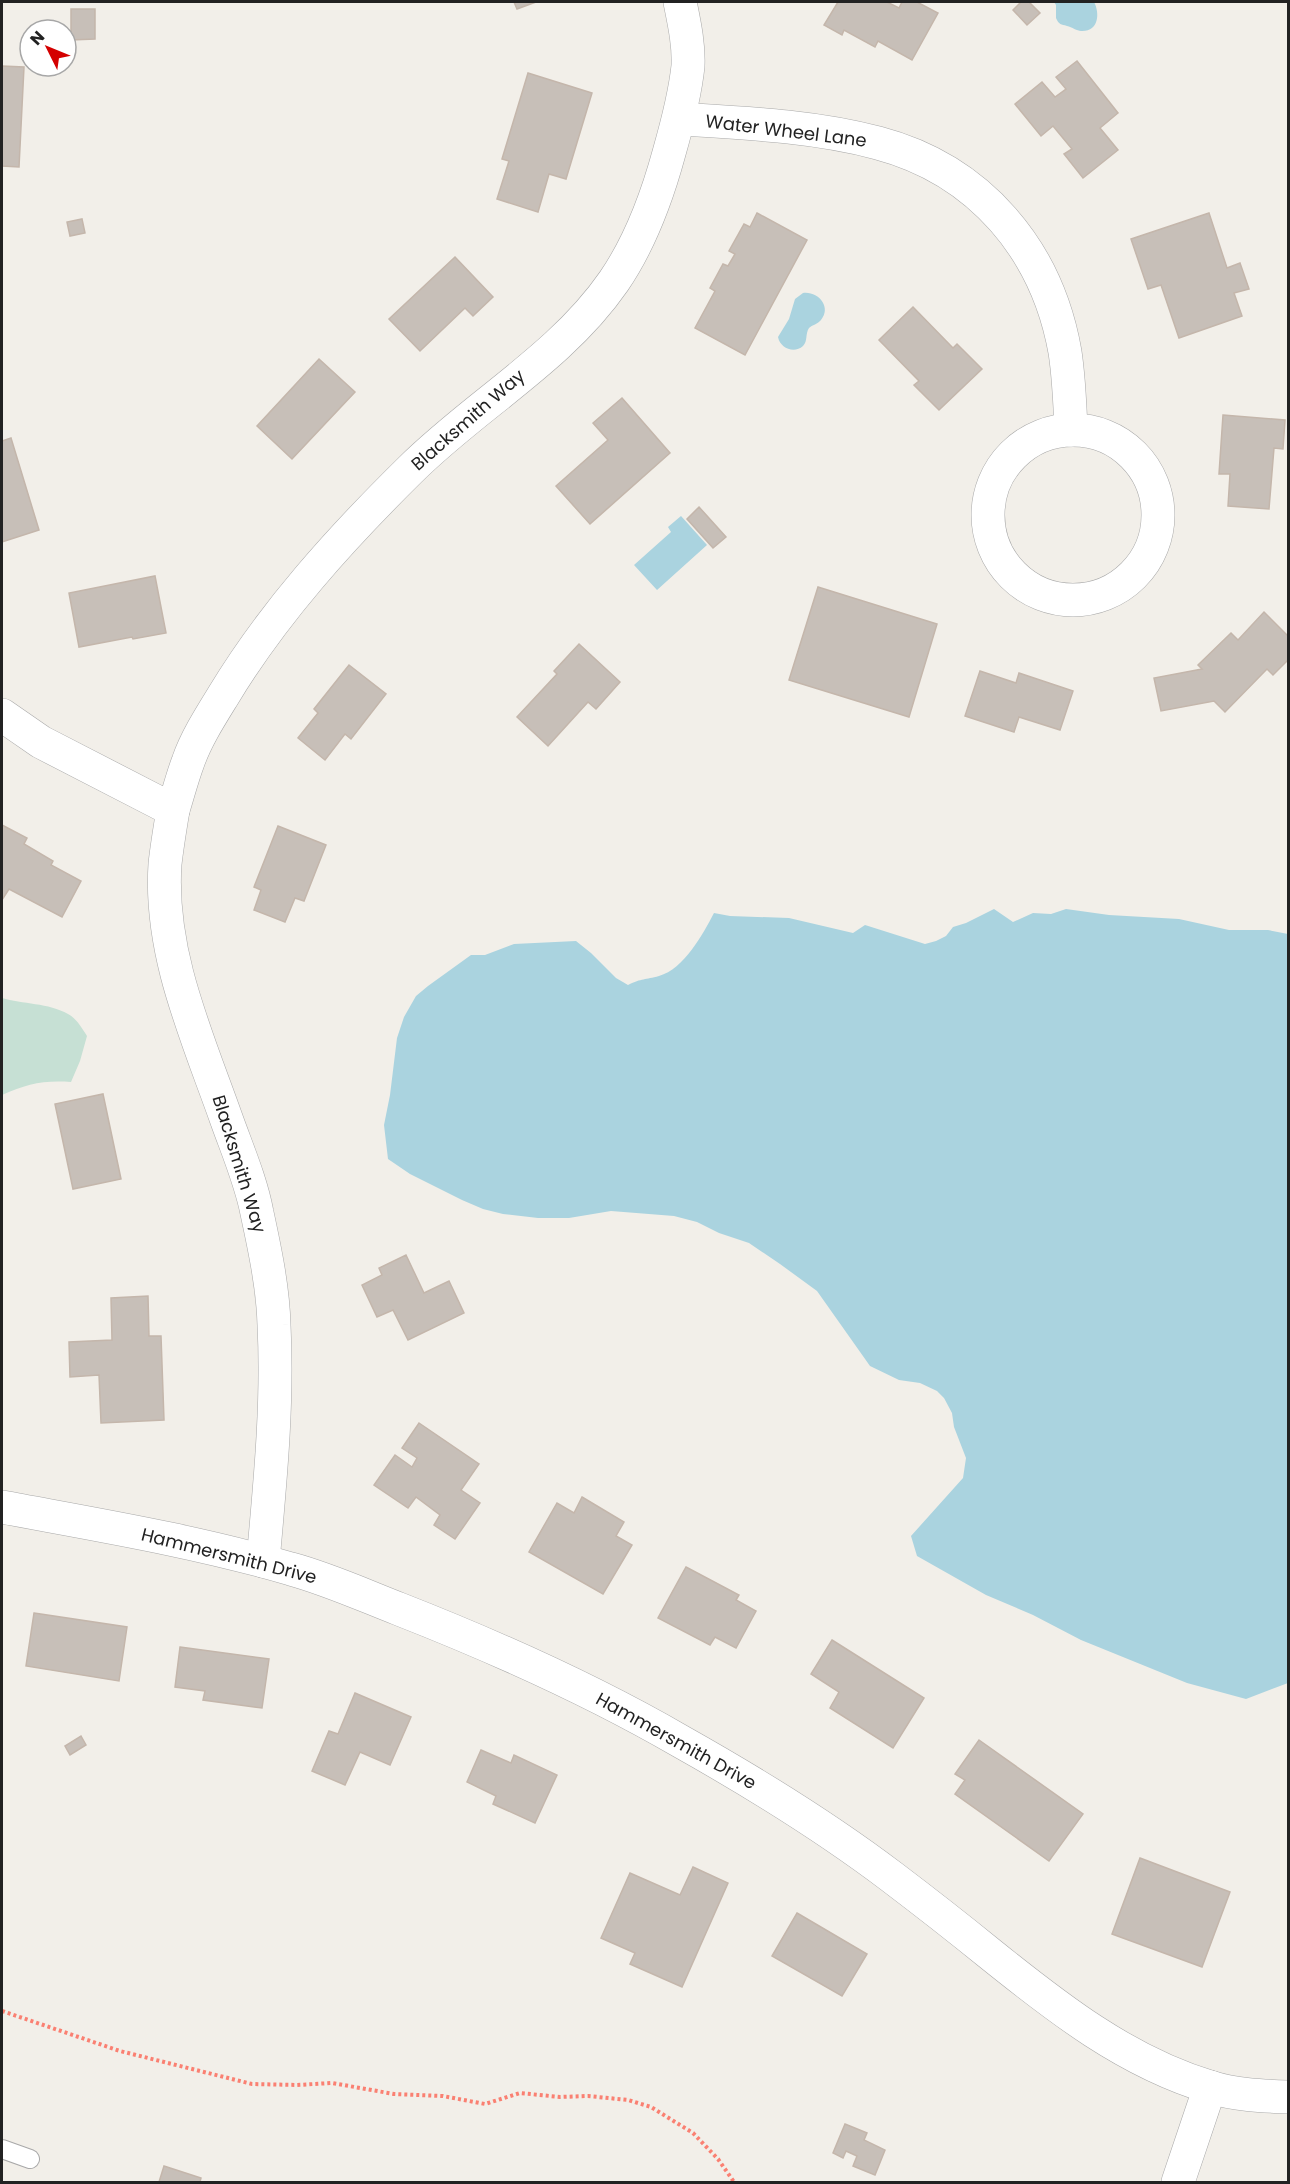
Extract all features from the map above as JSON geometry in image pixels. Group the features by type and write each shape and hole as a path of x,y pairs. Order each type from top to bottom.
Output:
{"street":[{"name":"Blacksmith Way","path":"262,1561 273,1444 275,1371 272,1293 257,1211 186,1009 176,970 168,924 165,876 173,810 188,761 219,702 251,651 304,584 411,468 553,348 614,282 643,228 667,163 679,119 688,65 686,33 680,2"},
{"name":"Water Wheel Lane","path":"679,119 750,123 816,131 878,143 913,155 962,183 1005,221 1023,243 1036,265 1050,298 1065,352 1071,430"},
{"path":"1071,430 1100,434 1126,448 1146,470 1153,484 1159,513 1154,542 1148,556 1130,579 1105,595 1076,601 1061,600 1040,594 1009,572 993,547 988,518 992,489 1006,462 1028,442 1048,434 1071,430"},
{"path":"2,715 41,742 173,810"},
{"name":"Hammersmith Drive","path":"2,1507 194,1544 313,1575 470,1637 606,1700 754,1784 853,1849 1086,2027 1144,2061 1228,2092 1288,2097"},
{"path":"1178,2182 1210,2087"}],"lane":[{"path":"2,2149 30,2159"}],"path":[{"path":"2,2011 120,2051 252,2084 332,2083 394,2094 442,2096 485,2104 520,2093 628,2100 651,2107 693,2133 718,2159 734,2182"}],"green space":[{"path":"2,998 61,1010 79,1024 87,1036 71,1082 35,1084 2,1095"}],"water":[{"path":"1054,2 1094,2 1097,11 1095,25 1081,31 1060,24 1056,18"},
{"path":"803,293 818,297 825,310 820,321 809,328 803,346 792,350 784,347 778,337 789,319 795,299"},
{"path":"681,516 707,545 657,590 634,565 671,532 668,527"},
{"path":"994,909 1013,922 1033,913 1051,914 1066,909 1109,915 1179,919 1229,930 1268,930 1288,934 1288,1683 1246,1699 1187,1683 1081,1640 1033,1615 986,1595 917,1556 911,1536 963,1478 966,1458 954,1427 952,1413 944,1398 937,1391 920,1383 899,1380 870,1366 817,1291 749,1243 719,1233 697,1222 674,1216 611,1211 569,1218 538,1218 503,1214 462,1200 410,1174 388,1159 384,1125 397,1038 404,1017 416,996 471,955 485,955 514,944 576,941 616,978 628,985 659,976 677,966 692,950 714,913 730,916 789,918 853,933 865,925 925,944 946,936 953,927"}],"building":[{"path":"514,2 536,2 517,9"},
{"path":"838,2 887,2 899,8 902,2 917,2 938,13 912,60 878,41 875,47 844,30 842,35 824,25"},
{"path":"1021,2 1029,2 1040,13 1027,25 1013,10"},
{"path":"71,9 95,9 95,39 78,40 78,18 71,18"},
{"path":"1077,61 1118,113 1100,128 1118,150 1083,178 1064,154 1072,149 1053,126 1041,136 1015,104 1042,82 1055,97 1066,89 1056,77"},
{"path":"2,66 18,67 18,78 23,78 19,167 2,166"},
{"path":"528,73 592,93 566,179 549,174 538,212 497,199 509,161 502,159"},
{"path":"757,213 807,240 745,355 695,328 715,291 710,288 723,264 728,266 735,254 729,251 744,224 750,227"},
{"path":"1209,213 1227,268 1240,263 1249,289 1234,293 1242,316 1179,338 1161,285 1148,289 1131,239"},
{"path":"82,219 85,233 70,236 67,222"},
{"path":"455,257 493,297 473,316 465,308 420,351 389,319"},
{"path":"913,307 953,348 957,344 982,369 939,410 914,385 919,381 879,340"},
{"path":"319,359 355,392 292,459 257,426"},
{"path":"622,398 670,453 590,524 556,486 608,440 593,423"},
{"path":"1223,415 1285,420 1283,449 1274,448 1269,509 1228,506 1230,474 1219,474"},
{"path":"11,438 39,530 2,542 2,441"},
{"path":"699,507 726,537 713,548 687,519"},
{"path":"155,576 166,633 79,647 69,593"},
{"path":"818,587 937,624 909,717 789,680"},
{"path":"1264,612 1288,636 1288,660 1273,675 1267,669 1225,712 1214,701 1161,711 1154,678 1202,669 1198,665 1231,633 1238,640"},
{"path":"579,644 620,682 596,709 588,702 548,746 517,717 557,674 554,671"},
{"path":"349,665 386,694 351,739 345,734 325,760 298,738 318,713 314,709"},
{"path":"980,671 1016,683 1019,673 1073,691 1060,730 1019,717 1014,732 965,716"},
{"path":"2,825 27,838 24,844 53,861 51,865 81,881 62,917 9,889 2,900"},
{"path":"278,826 326,845 304,901 295,898 285,922 254,910 261,890 254,887"},
{"path":"103,1094 121,1179 73,1189 55,1104"},
{"path":"406,1255 424,1293 449,1281 464,1313 408,1340 393,1310 377,1317 362,1285 382,1275 379,1268"},
{"path":"148,1296 149,1336 161,1336 164,1420 101,1423 99,1375 70,1377 69,1342 112,1340 111,1298"},
{"path":"419,1423 479,1464 461,1490 480,1503 455,1539 434,1525 440,1515 416,1497 408,1508 374,1485 395,1455 412,1467 417,1458 402,1448"},
{"path":"582,1497 624,1522 616,1536 632,1545 603,1594 529,1552 557,1503 574,1513"},
{"path":"686,1567 739,1595 736,1600 756,1611 736,1648 715,1637 710,1645 658,1618"},
{"path":"34,1613 127,1627 119,1681 26,1666"},
{"path":"832,1640 924,1698 893,1748 830,1708 839,1692 811,1674"},
{"path":"180,1647 269,1659 262,1708 203,1700 205,1691 175,1687"},
{"path":"355,1693 411,1717 390,1765 360,1752 345,1785 312,1771 329,1731 338,1734"},
{"path":"81,1736 86,1745 70,1755 65,1746"},
{"path":"979,1740 1083,1814 1049,1861 955,1794 965,1780 955,1774"},
{"path":"481,1750 511,1763 514,1755 557,1775 535,1823 493,1804 496,1796 467,1782"},
{"path":"1140,1858 1230,1892 1202,1967 1112,1934"},
{"path":"693,1867 728,1883 682,1987 630,1964 635,1953 601,1938 630,1873 680,1895"},
{"path":"797,1913 867,1954 842,1996 772,1956"},
{"path":"845,2124 867,2133 864,2140 885,2150 875,2175 853,2166 857,2156 846,2151 843,2158 833,2153"},
{"path":"164,2166 201,2178 200,2182 159,2182"}]}
